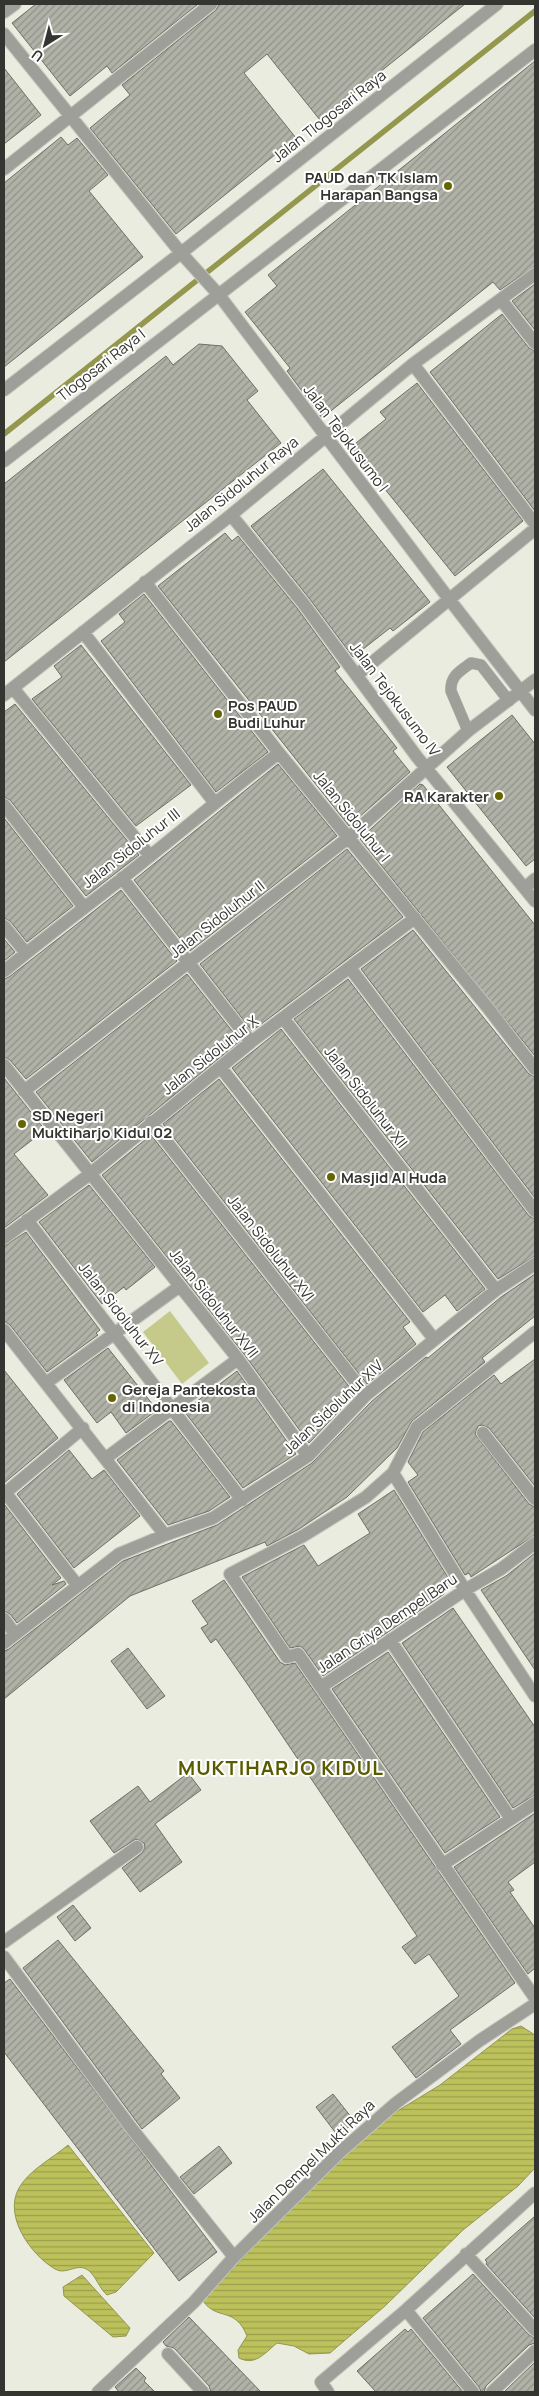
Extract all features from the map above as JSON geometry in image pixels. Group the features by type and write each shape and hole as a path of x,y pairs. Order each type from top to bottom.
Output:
{"street":[{"path":"4,12 15,4"},
{"path":"4,169 72,117 211,4"},
{"name":"Jalan Tlogosari Raya","path":"4,390 184,257 497,4"},
{"name":"Jalan Tejokusumo I","path":"4,34 184,257 216,292 535,710"},
{"path":"216,292 535,50"},
{"name":"Jalan Sidoluhur Raya","path":"9,692 144,582 231,515 413,364 502,301 535,274"},
{"name":"Tlogosari Raya I","path":"4,461 216,292"},
{"path":"502,301 535,343"},
{"path":"413,364 535,524"},
{"name":"Jalan Tejokusumo IV","path":"231,515 357,675 426,767 535,901"},
{"path":"357,675 535,528"},
{"name":"Jalan Sidoluhur I","path":"144,582 279,753 415,918 535,1069"},
{"path":"83,632 214,802"},
{"name":"Jalan Sidoluhur II","path":"24,1091 348,838 468,731 535,680"},
{"path":"9,692 150,856"},
{"name":"Jalan Sidoluhur III","path":"4,971 83,906 150,856 214,802 279,753"},
{"path":"4,805 83,906"},
{"path":"122,878 252,1042"},
{"path":"525,888 535,879"},
{"name":"Jalan Sidoluhur X","path":"4,1238 90,1174 252,1042 415,918"},
{"path":"4,926 26,953"},
{"path":"350,968 535,1211"},
{"name":"Jalan Sidoluhur XII","path":"284,1018 496,1290"},
{"name":"Jalan Sidoluhur XVII","path":"4,1065 238,1359 308,1456"},
{"path":"221,1068 434,1339"},
{"name":"Jalan Sidoluhur XVI","path":"152,1122 366,1395"},
{"name":"Jalan Sidoluhur XV","path":"27,1220 115,1332 242,1500"},
{"name":"Jalan Sidoluhur XIV","path":"4,1643 119,1554 165,1534 213,1518 308,1456 366,1395 496,1290 535,1264"},
{"path":"46,1383 180,1286"},
{"path":"4,1330 165,1534"},
{"path":"321,1687 298,1654 287,1657 230,1574 303,1536 366,1497 393,1473 417,1427 535,1332"},
{"path":"106,1458 238,1359"},
{"path":"78,1586 4,1492 83,1428"},
{"path":"483,1433 535,1499"},
{"path":"393,1473 465,1590 535,1696"},
{"name":"Jalan Griya Dempel Baru","path":"535,1543 501,1570 465,1590 321,1687 535,1998"},
{"path":"4,1619 15,1634"},
{"path":"390,1640 511,1819"},
{"path":"442,1865 535,1803"},
{"path":"4,1942 137,1847"},
{"path":"4,1957 132,2129 234,2257"},
{"name":"Jalan Dempel Mukti Raya","path":"101,2391 194,2302 234,2257 340,2152 396,2103 479,2041 535,2004"},
{"path":"328,2392 321,2382 406,2310 535,2193"},
{"path":"466,2254 535,2330"},
{"path":"406,2310 474,2392"},
{"path":"492,2392 535,2351"},
{"path":"168,2354 203,2392"}],"lane":[{"path":"468,731 451,691 451,684 455,674 470,663 481,665 508,701"}],"shaded area":[{"path":"170,1311 209,1363 182,1384 143,1332"},
{"path":"521,2026 535,2035 535,2168 518,2186 463,2230 385,2306 330,2353 309,2354 294,2346 277,2343 255,2360 250,2361 239,2358 238,2350 247,2336 242,2327 231,2317 208,2307 203,2301 255,2245 381,2121 440,2085 512,2029"},
{"path":"68,2145 154,2253 116,2292 107,2295 88,2270 80,2267 59,2271 46,2263 29,2245 17,2222 15,2199 19,2188 35,2170"},
{"path":"82,2275 130,2328 126,2336 113,2337 64,2296 63,2287"}],"building":[{"path":"36,4 198,4 112,73 107,66 70,96 12,23"},
{"path":"219,4 465,4 320,120 267,54 244,73 296,138 176,234 90,128 130,95 122,85 216,10"},
{"path":"535,61 535,266 500,290 493,282 322,418 287,371 290,368 245,312 277,286 268,275"},
{"path":"4,68 41,115 4,144"},
{"path":"61,137 68,145 77,138 108,175 89,191 143,257 4,367 4,183"},
{"path":"535,284 535,330 512,301"},
{"path":"502,314 529,348 535,351 535,511 430,372"},
{"path":"199,344 222,346 258,391 247,400 281,443 4,662 4,484 166,356 173,365"},
{"path":"417,383 523,521 455,576 351,447 386,419 380,412"},
{"path":"323,469 430,602 393,631 390,628 353,657 309,598 251,526"},
{"path":"225,533 232,541 238,536 297,608 340,667 335,671 397,748 393,751 410,772 349,826 158,586"},
{"path":"144,594 268,752 216,792 101,641 125,622 119,614"},
{"path":"81,645 191,785 136,826 32,699 62,677 54,666"},
{"path":"15,704 139,855 86,896 10,800 4,797 4,712"},
{"path":"512,715 535,744 535,859 526,866 447,767"},
{"path":"278,764 337,836 190,951 134,880"},
{"path":"420,784 423,785 535,925 535,1056 360,839"},
{"path":"4,818 73,906 27,942 10,921 4,918"},
{"path":"347,849 403,917 252,1031 200,964"},
{"path":"121,890 177,961 26,1079 10,1060 4,1057 4,979"},
{"path":"413,930 529,1074 535,1077 535,1198 361,969"},
{"path":"4,939 15,952 4,961"},
{"path":"187,974 240,1041 92,1162 36,1092"},
{"path":"348,979 529,1216 535,1219 535,1256 498,1279 294,1019"},
{"path":"281,1029 485,1289 457,1311 445,1295 423,1312 232,1068"},
{"name":"SD Negeri Muktiharjo Kidul 02","path":"4,1078 45,1130 14,1154 48,1195 4,1228"},
{"path":"219,1079 410,1322 403,1327 416,1344 367,1384 163,1124"},
{"path":"151,1135 355,1394 309,1443 244,1354 102,1175"},
{"path":"89,1185 155,1267 126,1290 124,1287 102,1304 39,1222"},
{"path":"26,1232 100,1330 96,1333 98,1335 47,1372 10,1325 4,1321 4,1246"},
{"path":"535,1274 535,1316 482,1358 485,1362 412,1421 397,1448 347,1497 299,1529 267,1546 265,1542 130,1596 4,1699 4,1651 123,1561 217,1525 312,1463 372,1401 426,1357 428,1358 501,1297"},
{"name":"Gereja Pantekosta di Indonesia","path":"108,1348 157,1410 126,1433 111,1412 97,1423 64,1380"},
{"path":"535,1359 535,1486 489,1428 482,1425 478,1426 475,1434 529,1504 535,1507 535,1535 471,1577 469,1573 465,1575 408,1482 418,1475 408,1462 423,1432 494,1375 501,1384"},
{"path":"4,1370 58,1438 4,1483"},
{"path":"237,1371 296,1454 243,1488 184,1411"},
{"path":"171,1421 230,1497 209,1511 168,1525 117,1460"},
{"path":"69,1450 92,1479 104,1470 140,1516 74,1568 17,1494"},
{"path":"394,1490 452,1584 442,1590 444,1594 323,1676 304,1649 300,1646 290,1648 242,1577 304,1545 318,1566 370,1533 358,1514"},
{"path":"4,1504 61,1578 52,1585 64,1581 66,1584 17,1623 10,1614 4,1611"},
{"path":"535,1553 535,1670 481,1590 506,1576"},
{"path":"224,1580 280,1662 285,1665 295,1663 515,1983 450,2030 461,2044 416,2078 392,2047 459,1996 429,1954 415,1964 402,1947 417,1936 216,1639 211,1643 201,1628 208,1624 192,1601"},
{"path":"453,1608 535,1727 535,1795 513,1808 402,1643"},
{"path":"128,1648 165,1696 147,1709 111,1661"},
{"path":"388,1652 500,1817 445,1853 332,1689"},
{"path":"188,1773 201,1790 155,1824 182,1862 140,1892 122,1868 142,1853 145,1847 144,1843 136,1839 114,1853 90,1821 138,1786 150,1802"},
{"path":"535,1813 535,1862 508,1882 514,1890 510,1892 535,1928 535,1968 528,1974 454,1867"},
{"path":"73,1905 91,1928 75,1941 57,1917"},
{"path":"58,1940 164,2071 161,2074 180,2098 142,2129 23,1968"},
{"path":"10,1979 217,2252 179,2281 4,2052 4,1983"},
{"path":"333,2094 355,2122 338,2136 316,2107"},
{"path":"219,2146 232,2163 194,2194 180,2177"},
{"path":"535,2216 535,2318 486,2264 485,2260"},
{"path":"473,2274 529,2335 535,2338 535,2343 529,2345 486,2386 484,2392 481,2392 479,2387 423,2318"},
{"path":"189,2317 261,2392 211,2392 209,2386 174,2348 166,2346 163,2342"},
{"path":"405,2329 408,2332 411,2329 463,2392 376,2392 357,2371"},
{"path":"535,2362 535,2392 504,2392"},
{"path":"136,2368 146,2378 144,2381 155,2392 119,2392 115,2387"}],"waterway":[{"path":"4,434 535,11"}],"place":[{"name":"PAUD dan TK Islam Harapan Bangsa","path":"448,186"},
{"name":"Pos PAUD Budi Luhur","path":"218,714"},
{"name":"RA Karakter","path":"499,796"},
{"name":"SD Negeri Muktiharjo Kidul 02","path":"22,1124"},
{"name":"Masjid Al Huda","path":"331,1177"},
{"name":"Gereja Pantekosta di Indonesia","path":"112,1398"}],"district":[{"name":"MUKTIHARJO KIDUL","path":"281,1767"}]}
